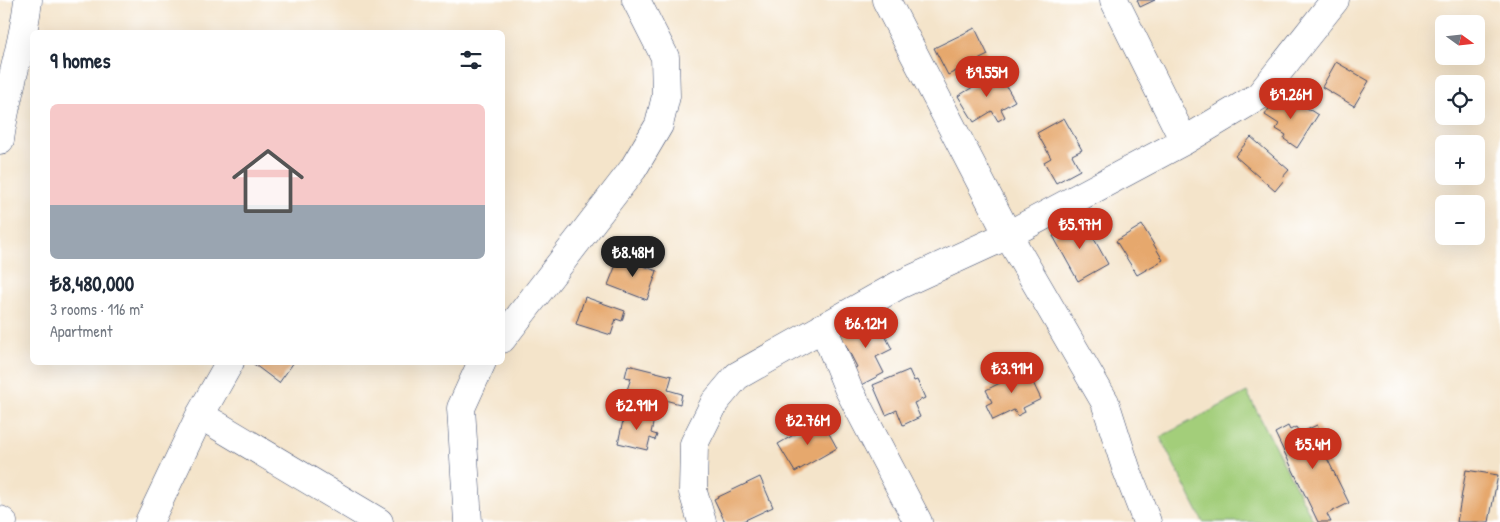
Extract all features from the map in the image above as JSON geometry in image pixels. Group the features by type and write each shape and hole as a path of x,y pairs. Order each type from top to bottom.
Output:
{"street":[{"path":"0,140 10,41 28,0"},
{"path":"505,335 633,169 659,125 666,96 665,57 636,0"},
{"path":"886,0 1008,235 1105,402 1126,468 1147,522"},
{"path":"1114,0 1184,141"},
{"path":"702,522 693,492 694,444 715,402 737,376 899,285 1008,235 1184,141 1259,96 1335,0"},
{"path":"823,327 848,388 918,522"},
{"path":"149,522 200,415 228,365"},
{"path":"468,522 461,408 481,365"},
{"path":"200,415 379,522"}],"green space":[{"path":"1247,392 1314,522 1203,522 1160,437"}],"building":[{"path":"1137,0 1155,0 1140,7"},
{"path":"975,28 988,55 948,75 934,48"},
{"path":"1336,62 1369,81 1354,106 1322,87"},
{"path":"998,72 1015,101 1001,109 1005,117 998,121 992,111 974,122 958,96"},
{"path":"1278,94 1297,107 1299,103 1318,115 1297,148 1284,139 1286,135 1276,129 1279,124 1265,115"},
{"path":"1064,118 1082,150 1072,155 1080,170 1056,183 1044,162 1051,158 1037,133"},
{"path":"1251,137 1289,170 1275,191 1235,156"},
{"path":"1083,219 1108,264 1078,281 1053,236"},
{"path":"1142,225 1163,260 1137,275 1116,241"},
{"path":"619,257 657,271 647,300 608,285"},
{"path":"585,297 625,311 622,321 616,319 611,335 576,324"},
{"path":"875,316 892,349 876,357 884,373 859,386 851,370 857,367 840,334"},
{"path":"255,365 292,365 279,383"},
{"path":"628,365 672,376 668,390 682,394 680,404 627,390 631,378 625,377"},
{"path":"1025,366 1041,399 1023,408 1025,412 1017,416 1014,410 993,420 986,405 992,402 986,390 1000,383 998,378"},
{"path":"909,370 914,381 917,380 925,398 914,403 920,417 903,425 897,410 886,415 873,385"},
{"path":"625,412 654,419 651,433 657,435 655,440 650,438 647,450 618,443"},
{"path":"821,419 837,448 795,472 778,444"},
{"path":"1317,425 1327,446 1322,448 1349,503 1327,514 1331,522 1318,522 1275,433 1288,426 1290,430 1296,427 1300,433"},
{"path":"1466,470 1498,475 1489,522 1457,522"},
{"path":"760,477 773,507 741,522 725,522 714,499"}]}
